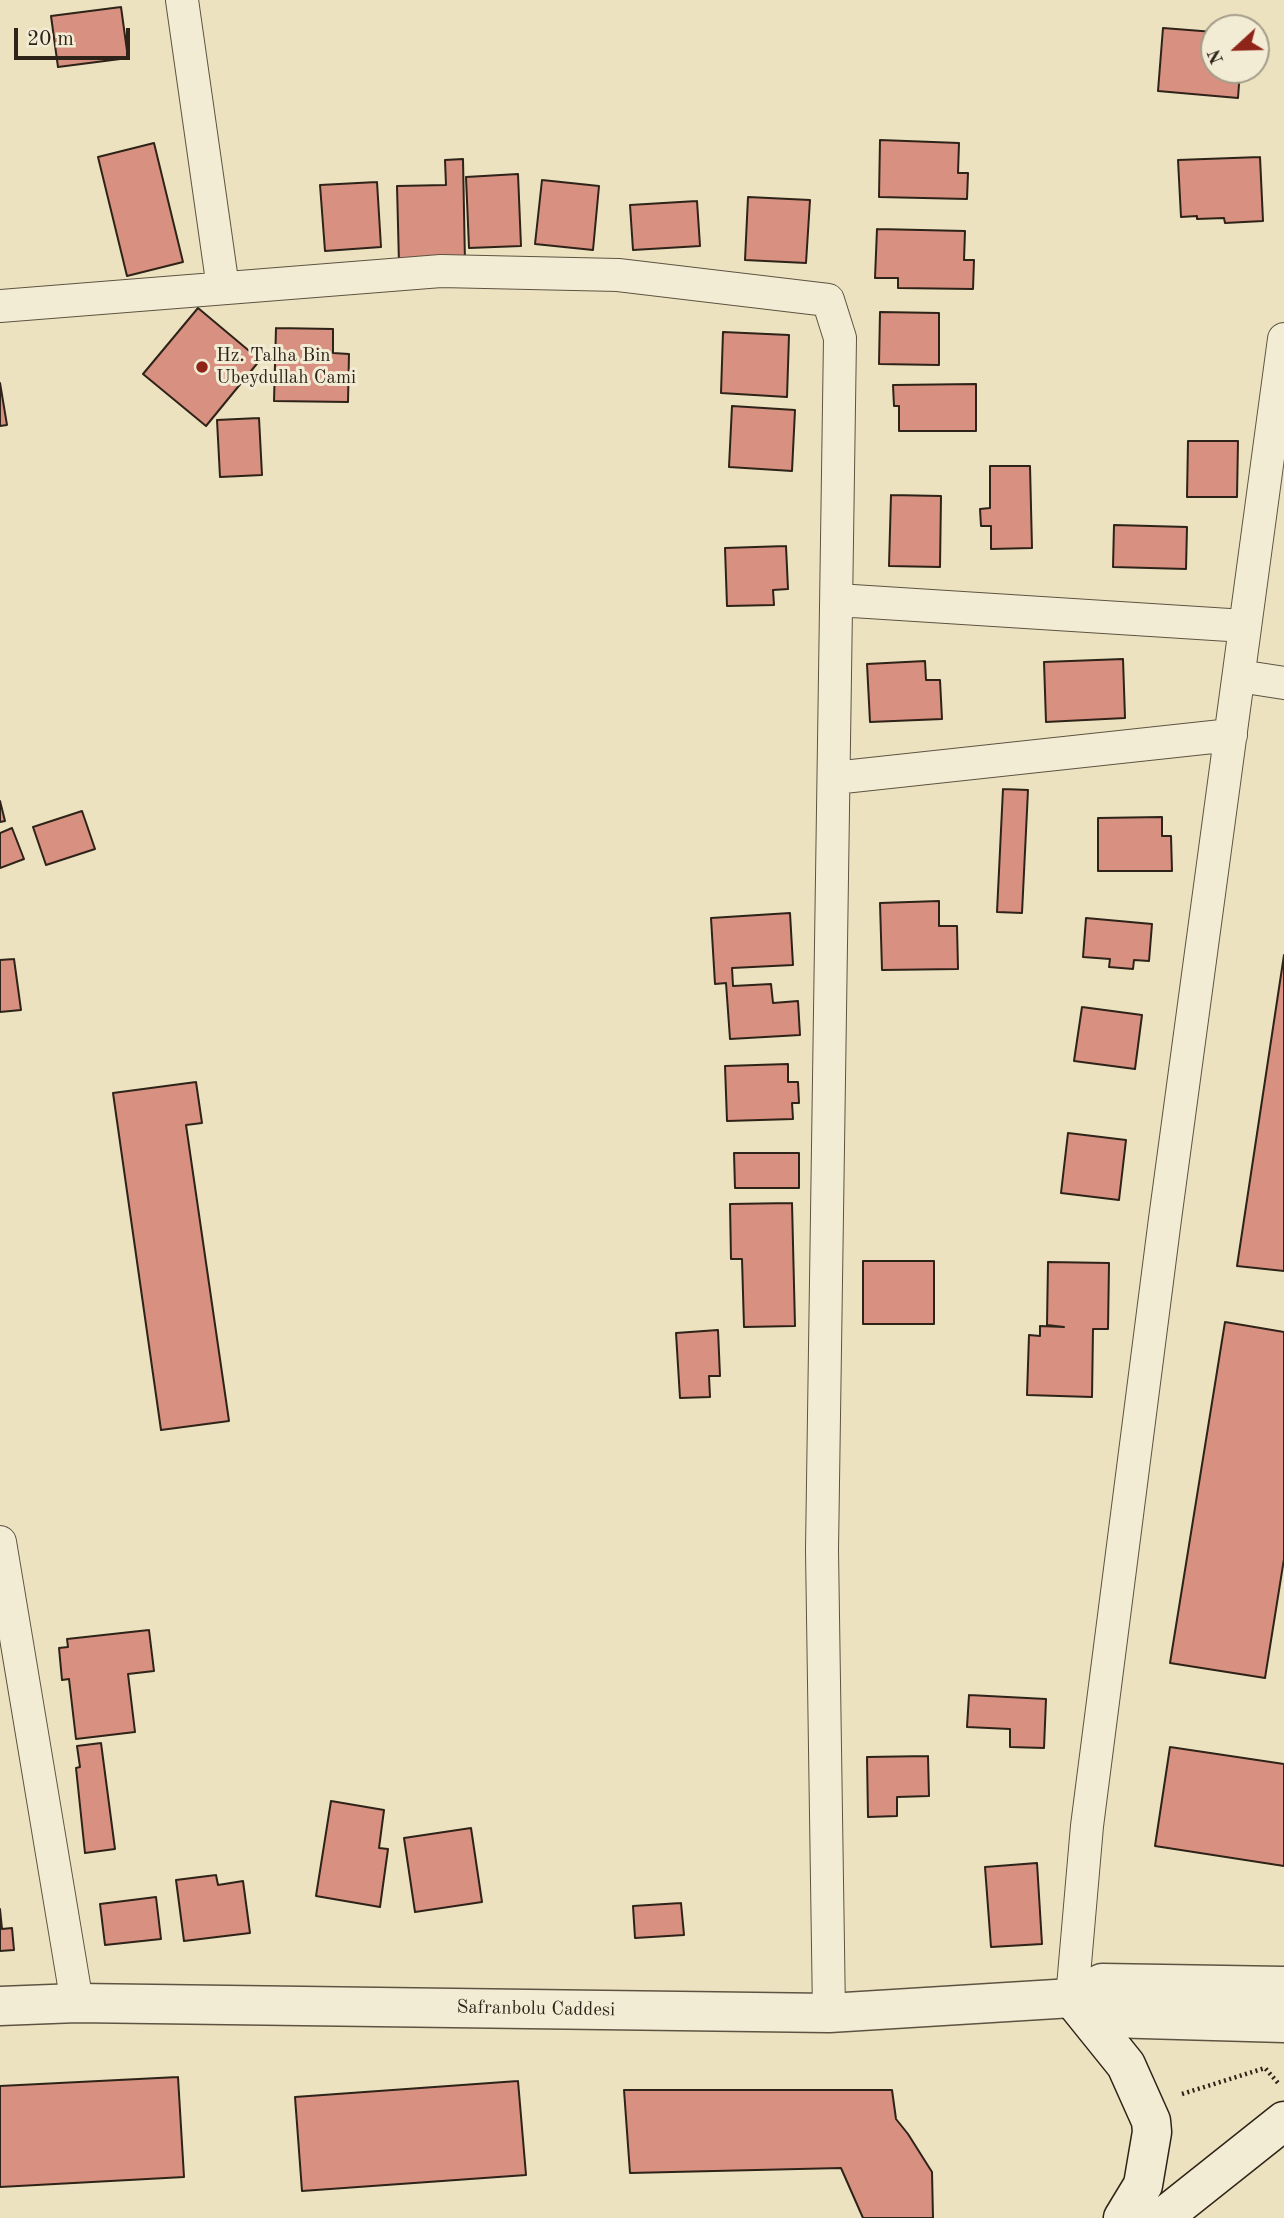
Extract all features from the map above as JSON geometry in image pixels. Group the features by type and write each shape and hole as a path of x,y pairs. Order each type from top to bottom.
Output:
{"street":[{"path":"182,0 223,288"},
{"path":"0,306 440,271 618,275 828,300 840,338 822,1550 830,2012"},
{"path":"1123,2218 1143,2185 1152,2132 1151,2121 1126,2065 1072,1998 1087,1826 1167,1206 1284,340"},
{"path":"837,600 1245,626"},
{"path":"1239,676 1284,683"},
{"path":"834,778 1231,735"},
{"path":"0,1542 78,2003"},
{"name":"Safranbolu Caddesi","path":"0,2006 78,2003 830,2012 1072,1998 1102,1983 1284,1986"},
{"path":"1072,1998 1108,2018 1284,2023"},
{"path":"1162,2218 1282,2103"}],"path":[{"path":"1170,2098 1265,2068 1282,2103"}],"building":[{"path":"121,7 128,58 58,67 51,16"},
{"path":"1163,28 1200,31 1200,84 1239,84 1238,98 1158,91"},
{"path":"880,140 959,143 958,173 968,173 967,199 879,197"},
{"path":"154,143 183,262 127,276 98,157"},
{"path":"1260,157 1263,221 1225,223 1224,218 1181,217 1178,160"},
{"path":"463,159 465,263 399,264 397,186 446,185 445,160"},
{"path":"518,174 521,246 469,248 466,177"},
{"path":"542,180 599,186 593,250 535,244"},
{"path":"377,182 381,247 325,251 320,185"},
{"path":"748,197 810,200 806,263 745,260"},
{"path":"697,201 700,246 633,250 630,205"},
{"path":"877,229 965,231 964,260 974,260 973,289 898,288 898,278 875,278"},
{"name":"Hz. Talha Bin Ubeydullah Cami","path":"198,308 260,360 206,426 143,374"},
{"path":"880,312 939,313 939,365 879,364"},
{"path":"276,328 333,329 333,353 349,354 348,402 274,401"},
{"path":"723,332 789,335 787,397 721,393"},
{"path":"0,383 7,425 0,426"},
{"path":"976,384 976,431 899,431 899,406 894,406 893,385"},
{"path":"732,406 795,410 792,471 729,467"},
{"path":"259,418 262,475 220,477 217,420"},
{"path":"1188,441 1238,441 1237,497 1187,497"},
{"path":"990,466 1030,466 1032,548 991,549 991,526 981,526 980,509 990,508"},
{"path":"891,495 941,496 940,567 889,566"},
{"path":"1114,525 1187,527 1186,569 1113,567"},
{"path":"786,546 788,589 773,590 774,605 727,606 725,548"},
{"path":"1123,659 1125,718 1046,722 1044,662"},
{"path":"925,661 926,680 940,680 942,719 870,722 867,664"},
{"path":"1003,789 1028,790 1022,913 997,912"},
{"path":"0,801 5,821 0,822"},
{"path":"82,811 95,849 46,865 33,827"},
{"path":"1162,817 1162,836 1171,836 1172,871 1098,871 1098,818"},
{"path":"12,828 24,859 0,868 0,833"},
{"path":"939,901 939,926 957,926 958,969 882,970 880,903"},
{"path":"790,913 793,965 732,968 733,986 771,984 773,1003 798,1001 800,1035 730,1039 726,983 715,984 711,918"},
{"path":"1086,918 1152,924 1149,961 1134,960 1133,969 1109,967 1110,959 1083,957"},
{"path":"1284,955 1284,1271 1237,1266"},
{"path":"14,959 21,1010 0,1012 0,960"},
{"path":"1082,1007 1142,1015 1135,1069 1074,1061"},
{"path":"788,1064 788,1082 798,1082 799,1103 792,1103 793,1119 727,1121 725,1066"},
{"path":"196,1082 202,1123 186,1125 229,1421 161,1430 113,1093"},
{"path":"1068,1133 1126,1140 1119,1200 1061,1193"},
{"path":"734,1153 799,1153 799,1188 735,1188"},
{"path":"792,1203 795,1326 744,1327 742,1259 731,1259 730,1204"},
{"path":"863,1261 934,1261 934,1324 863,1324"},
{"path":"1048,1262 1109,1263 1108,1329 1093,1329 1092,1397 1027,1395 1029,1335 1040,1336 1040,1326 1064,1327 1047,1325"},
{"path":"1225,1322 1284,1332 1284,1559 1265,1678 1170,1663"},
{"path":"718,1330 720,1376 709,1376 710,1397 680,1398 676,1333"},
{"path":"149,1630 154,1671 128,1674 135,1732 76,1739 69,1679 62,1680 59,1648 68,1647 67,1639"},
{"path":"969,1695 1046,1699 1044,1748 1010,1747 1010,1729 967,1727"},
{"path":"101,1743 115,1849 85,1853 76,1768 80,1767 77,1746"},
{"path":"1170,1747 1284,1764 1284,1866 1155,1846"},
{"path":"928,1756 929,1796 897,1797 897,1816 868,1817 867,1757"},
{"path":"331,1801 384,1810 379,1848 388,1849 380,1907 316,1896"},
{"path":"471,1828 482,1902 415,1912 404,1838"},
{"path":"1037,1863 1042,1944 991,1947 985,1867"},
{"path":"216,1875 218,1885 243,1881 250,1933 184,1941 176,1880"},
{"path":"156,1897 161,1939 105,1945 100,1904"},
{"path":"681,1903 684,1935 635,1938 633,1906"},
{"path":"0,1909 2,1929 12,1928 14,1950 0,1951"},
{"path":"178,2077 184,2177 0,2187 0,2086"},
{"path":"518,2081 526,2175 302,2191 295,2097"},
{"path":"624,2090 892,2090 896,2119 932,2172 933,2218 863,2218 841,2168 630,2173"}],"place":[{"name":"Hz. Talha Bin Ubeydullah Cami","path":"202,367"}]}
